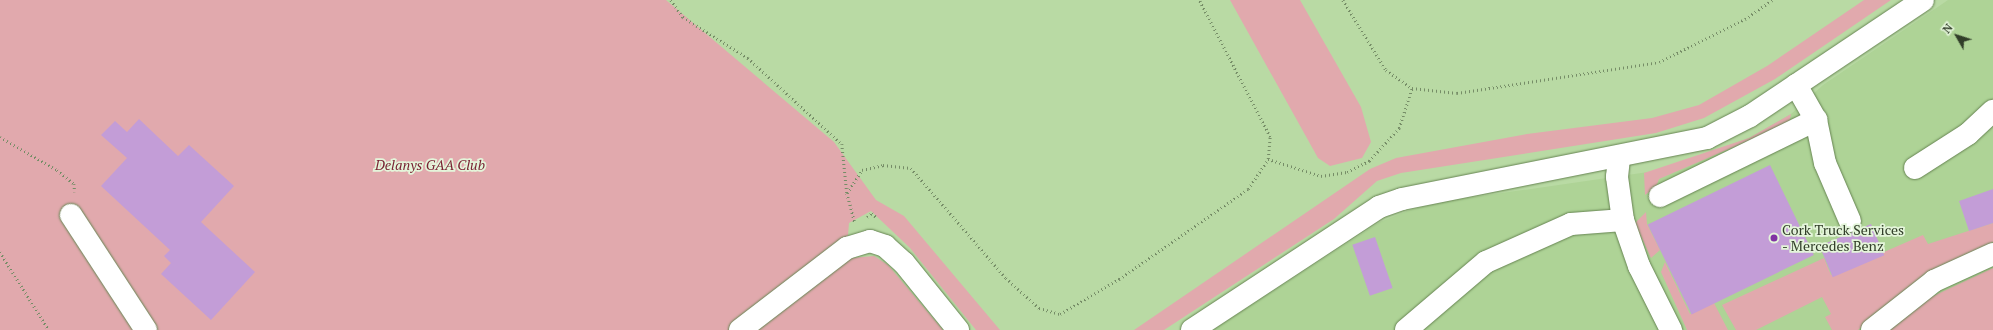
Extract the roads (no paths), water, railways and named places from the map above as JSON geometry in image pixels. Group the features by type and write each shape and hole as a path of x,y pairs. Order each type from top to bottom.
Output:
{"lane":[{"path":"1192,330 1379,207 1402,199 1619,158 1707,138 1750,116 1923,0"},
{"path":"1796,85 1816,120 1825,163 1850,221"},
{"path":"1915,168 1968,134 1993,111"},
{"path":"1660,196 1816,120"},
{"path":"1619,158 1617,177 1623,220 1638,266 1671,330"},
{"path":"74,207 146,330"},
{"path":"1406,330 1486,262 1571,224 1623,220"},
{"path":"740,330 847,248 870,241 886,246 904,263 958,330"},
{"path":"1872,330 1934,281 1993,254"}],"place":[{"name":"Cork Truck Services - Mercedes Benz","path":"1774,238"}],"park label":[{"name":"Delanys GAA Club","path":"430,165"}]}
